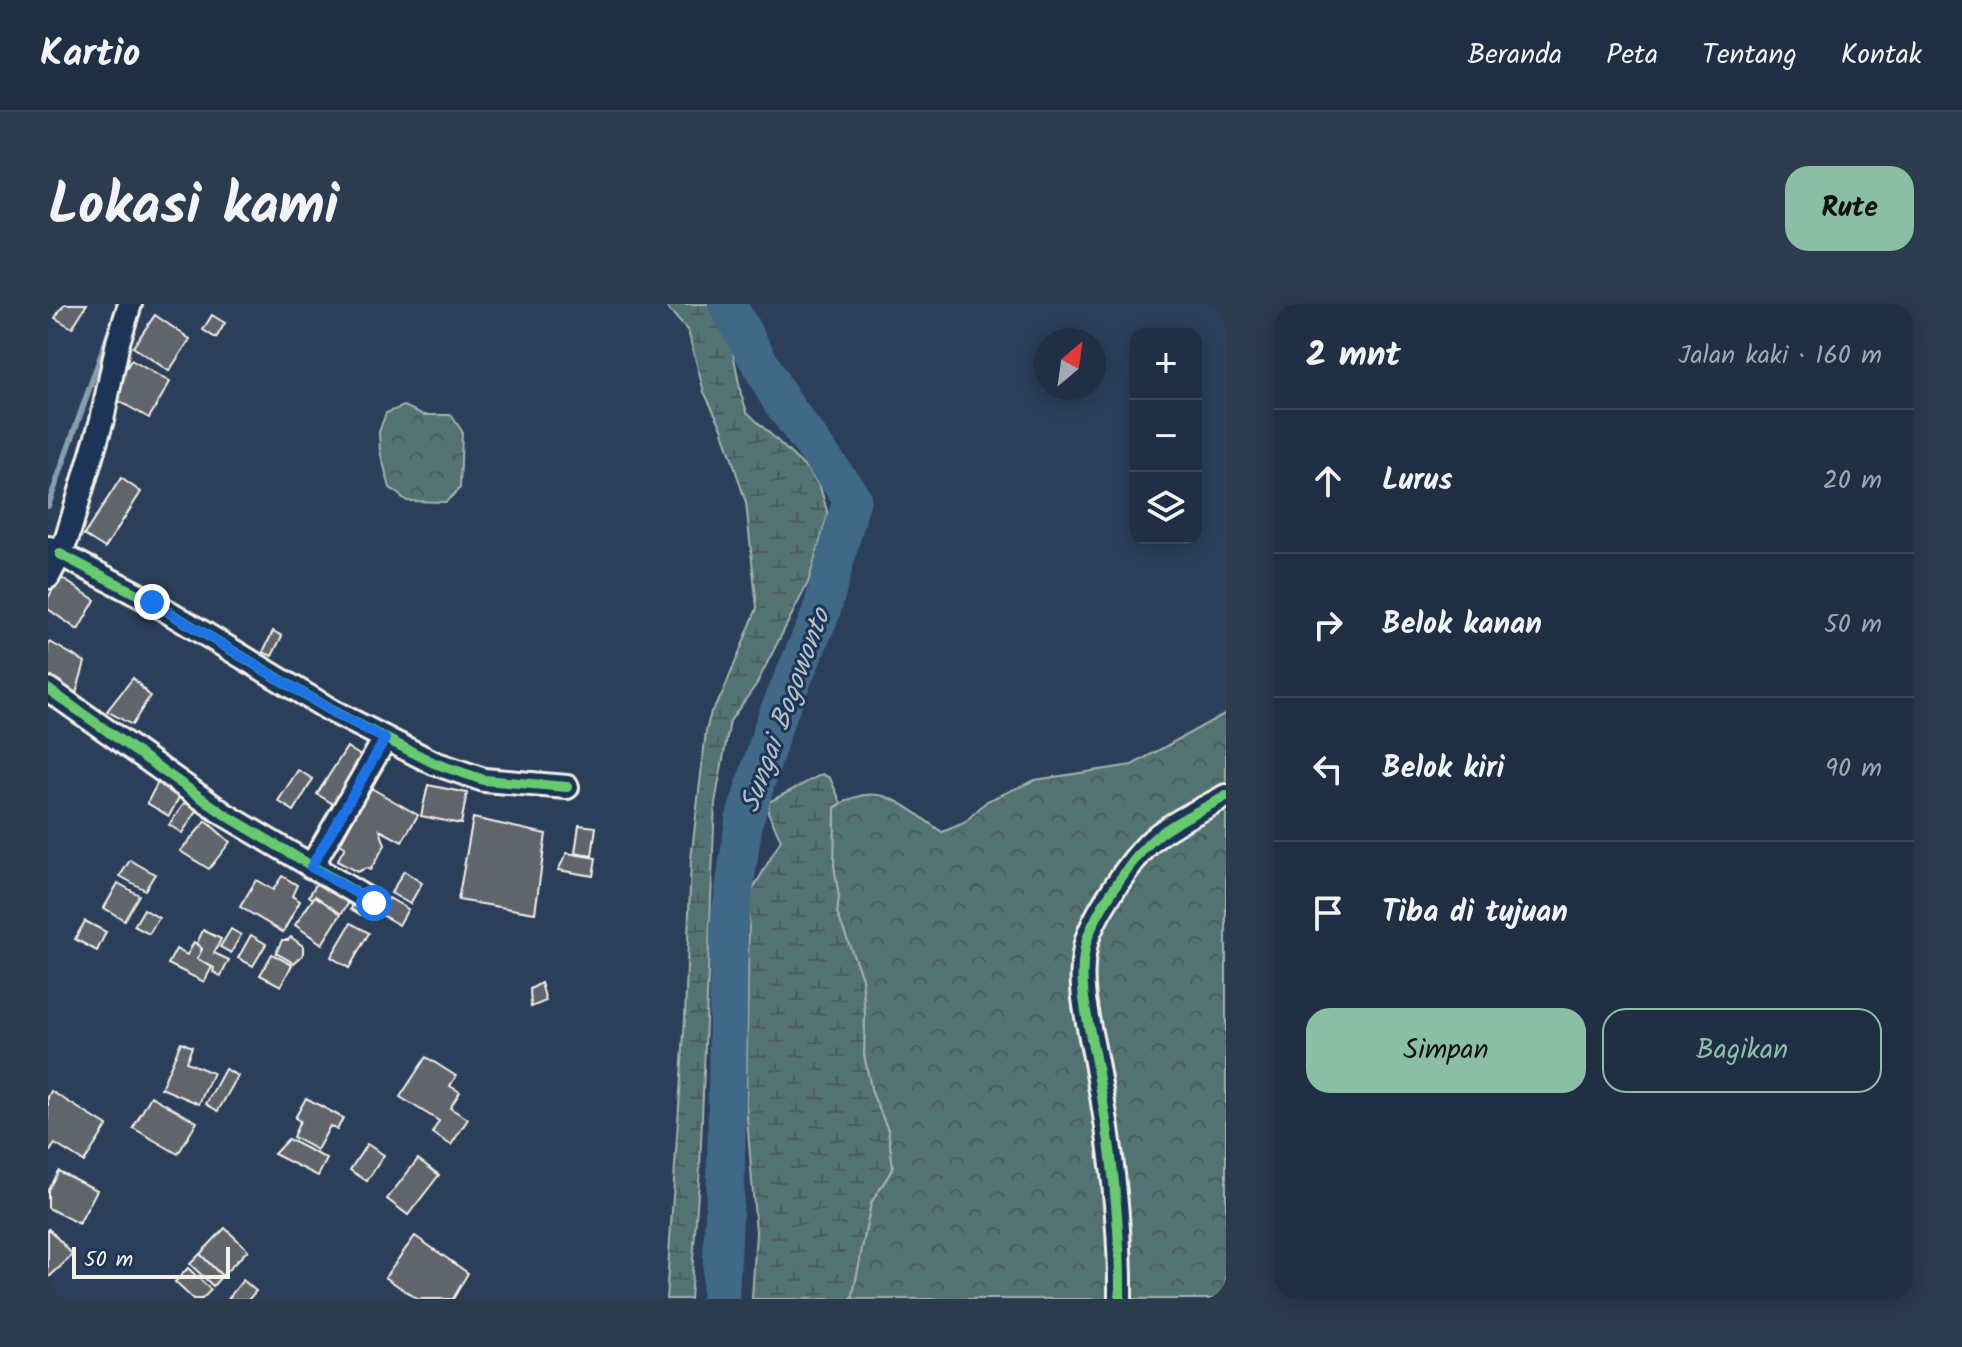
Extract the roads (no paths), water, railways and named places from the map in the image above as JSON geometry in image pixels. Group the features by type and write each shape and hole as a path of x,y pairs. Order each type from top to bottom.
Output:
{"street":[{"path":"48,577 54,551 67,538 102,420 118,342 130,304"},
{"path":"54,551 152,602 332,711 434,763 484,780 567,787"},
{"path":"48,689 224,814 374,903"},
{"path":"311,867 385,739"},
{"path":"1120,1299 1114,1183 1097,1068 1081,989 1085,944 1130,864 1158,835 1226,796"}],"waterway":[{"path":"48,506 119,304"},
{"name":"Sungai Bogowonto","path":"720,1299 726,1175 729,925 744,821 776,718 821,613 852,498 781,401 727,304"}]}
